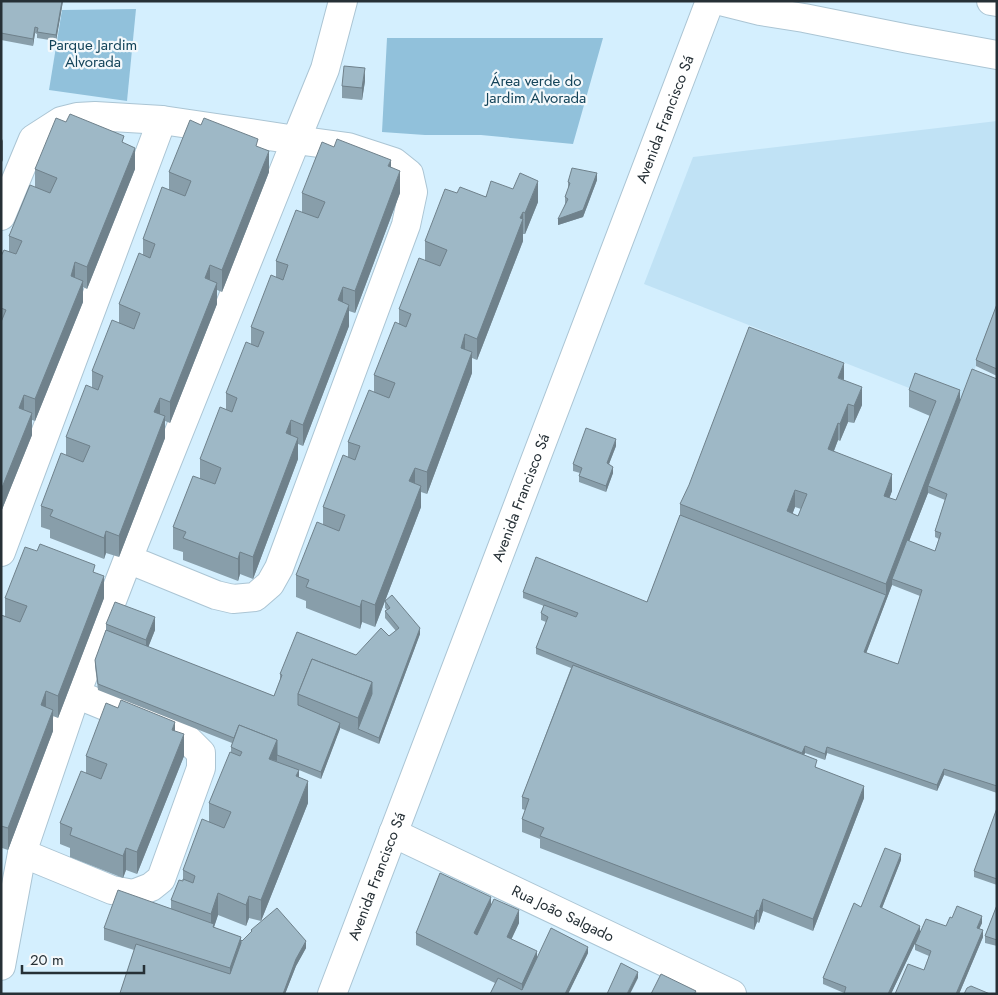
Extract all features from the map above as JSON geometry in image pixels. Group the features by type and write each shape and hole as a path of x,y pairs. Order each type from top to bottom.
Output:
{"street":[{"path":"1,966 22,853 76,694 118,584 325,69 343,1"},
{"name":"Avenida Francisco Sá","path":"332,994 710,1"},
{"path":"720,1 760,11 997,55"},
{"path":"991,1 997,2"},
{"path":"1,216 32,139 61,121 77,117 95,116 162,120 348,147 394,162 409,174 413,192 406,225 278,568 270,584 255,597 233,599 216,595 128,559"},
{"path":"31,551 3,547 162,120"},
{"path":"92,574 118,584"},
{"path":"22,853 112,890 133,894 151,887 161,878 201,768 201,753 188,740 76,694"},
{"name":"Rua João Salgado","path":"394,832 732,994"}],"shaded area":[{"path":"997,121 997,310 960,408 644,284 693,157"}],"green space":[{"name":"Parque Jardim Alvorada","path":"136,9 127,101 49,90 62,10"},
{"name":"Área verde do Jardim Alvorada","path":"387,38 603,38 573,144 481,135 425,135 382,132"}],"building":[{"path":"1,1 62,1 56,35 37,32 38,28 35,27 33,39 1,33"},
{"path":"344,66 365,68 362,88 342,86"},
{"path":"70,114 124,136 122,142 135,148 87,267 75,262 71,276 83,281 35,399 24,395 19,408 32,413 1,490 1,322 6,310 1,308 1,256 4,250 16,254 22,241 9,236 30,185 50,193 57,178 35,169 56,118 66,122"},
{"path":"204,118 258,139 256,146 269,151 222,270 210,265 205,278 217,283 170,402 160,398 154,412 165,416 119,536 106,531 104,538 50,516 53,510 41,506 61,453 83,462 90,446 66,437 86,385 98,390 103,376 92,371 112,320 134,329 140,313 119,304 139,253 150,258 155,244 143,239 162,187 185,196 191,181 169,172 190,120 201,125"},
{"path":"337,139 391,160 388,166 400,171 355,291 343,287 338,300 349,305 303,425 291,420 286,433 298,438 253,557 240,552 238,559 183,538 186,532 173,527 193,476 215,484 221,468 200,459 220,407 232,412 237,398 226,393 246,342 258,347 264,332 251,327 271,275 283,280 288,265 276,261 296,210 318,218 325,202 302,193 322,142 334,147"},
{"path":"572,168 597,173 583,210 558,219 568,199 565,197 570,183 568,182"},
{"path":"520,173 538,181 525,213 523,212 520,218 523,219 477,339 465,334 461,348 472,352 427,472 415,468 409,481 421,486 375,605 362,600 360,607 306,587 309,580 296,575 317,522 339,531 345,515 323,507 343,455 355,460 360,446 348,442 369,390 389,398 395,383 374,375 395,322 406,327 411,314 399,309 419,258 440,266 447,250 425,241 445,189 457,193 460,187 486,197 491,181 513,189"},
{"path":"997,304 997,369 976,360"},
{"path":"749,327 844,363 838,378 862,387 854,406 848,404 828,449 892,474 884,496 896,500 936,401 909,390 915,373 960,390 886,584 680,504","holes":["795,490 807,494 798,516 787,511"]},
{"path":"972,369 997,379 997,786 944,769 937,785 827,747 825,754 805,746 802,753 536,648 548,617 541,613 544,605 576,617 578,613 523,592 536,557 647,602 680,515 886,595 864,652 898,664 922,590 892,579 907,540 935,551 941,533 935,531 947,494 928,486"},
{"path":"586,428 616,439 607,463 613,467 606,486 579,476 582,468 573,464"},
{"path":"40,544 95,565 93,572 104,576 58,696 46,691 41,705 53,710 8,828 1,826 1,615 20,622 27,606 5,598 25,547 37,551"},
{"path":"392,595 420,628 379,738 358,729 372,694 372,682 312,659 298,694 298,705 340,723 321,772 277,755 277,740 239,725 234,738 98,684 95,660 106,630 274,696 282,675 280,674 297,632 356,655 381,628 389,636 399,628 385,611 390,608 385,601"},
{"path":"115,602 155,617 146,640 106,624"},
{"path":"312,659 372,682 358,718 298,694"},
{"path":"573,665 817,760 815,767 864,786 813,919 763,899 759,911 757,910 754,918 540,836 544,828 522,819 529,799 522,797"},
{"path":"121,700 175,722 172,730 184,734 137,852 126,848 123,856 70,835 72,828 60,823 81,771 101,779 107,764 86,756 106,703 118,708"},
{"path":"239,725 277,740 269,759 299,770 296,776 308,781 261,900 249,896 246,905 218,893 211,914 171,900 179,880 183,881 183,879 193,883 195,876 183,870 202,819 224,828 231,812 209,803 230,752 240,756 242,752 231,747"},
{"path":"997,808 997,879 974,871"},
{"path":"885,848 901,854 880,907 920,926 888,994 844,994 846,987 823,978 854,903 861,907"},
{"path":"440,873 491,897 474,933 477,935 494,899 519,910 507,937 537,951 522,984 416,933"},
{"path":"118,890 214,924 213,927 241,937 230,968 104,928"},
{"path":"997,905 997,940 985,936"},
{"path":"957,906 982,916 977,928 983,930 956,994 895,994 908,964 924,970 931,951 915,944 926,919 946,926"},
{"path":"277,908 306,941 296,959 283,994 120,993 136,944 230,974 241,940"},
{"path":"551,928 588,947 565,994 490,994 498,978 522,990"},
{"path":"621,963 638,972 627,994 607,994"},
{"path":"661,974 696,991 694,994 651,994"},
{"path":"971,986 990,994 964,994 967,988"}]}
